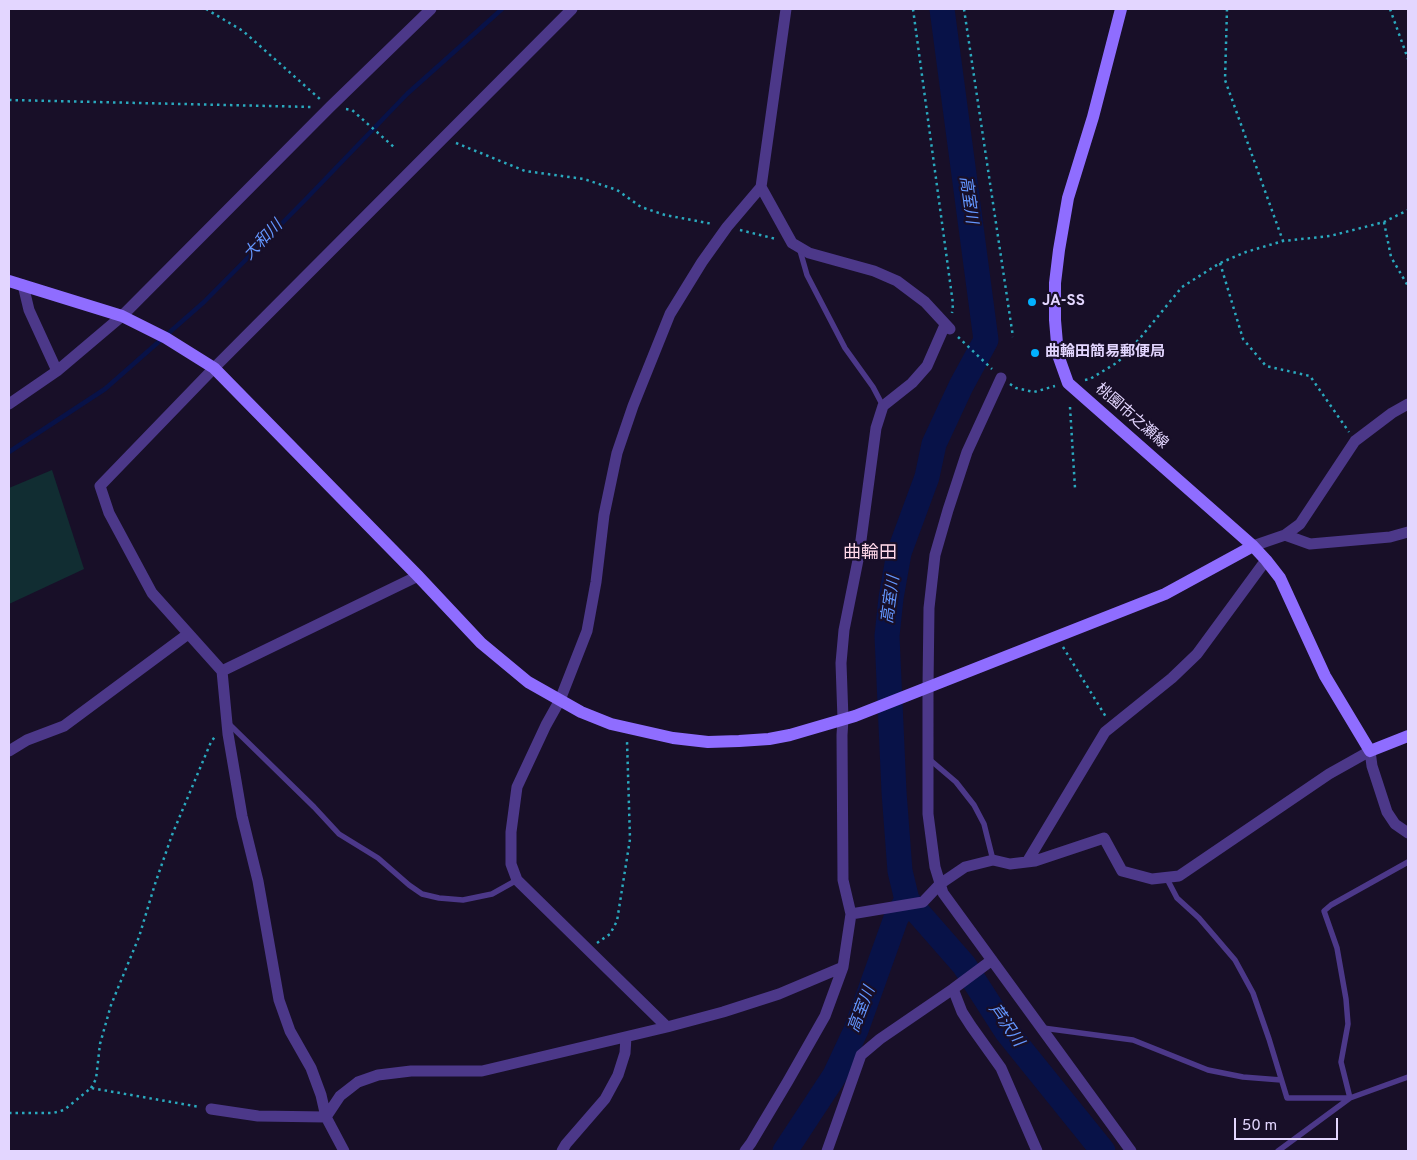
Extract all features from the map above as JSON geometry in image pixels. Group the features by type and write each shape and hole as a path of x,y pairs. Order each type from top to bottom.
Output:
{"street":[{"path":"9,404 57,371 126,318 330,107 431,9"},
{"path":"344,1151 326,1116 311,1068 290,1031 279,1000 258,881 242,816 227,722 222,671 152,593 108,513 100,486 209,365 443,138 572,9"},
{"path":"667,1027 517,880 511,864 511,832 517,787 560,700 587,631 596,582 604,514 617,454 633,406 670,314 702,262 727,227 761,187 786,9"},
{"name":"桃園市之瀬線","path":"1121,9 1093,117 1068,198 1058,250 1055,283 1055,320 1058,355 1068,383 1253,546 1266,560 1280,578 1325,676 1370,751"},
{"path":"745,1151 784,1089 825,1016 843,967 851,914 843,880 842,744 849,718 841,663 844,630 859,555 876,428 882,406 912,383 927,366 949,329 925,302 897,282 874,271 809,253 795,245 761,187"},
{"path":"9,281 126,318 166,338 209,365 482,643 528,682 581,712 611,724 673,738 708,742 738,742 790,735 849,718 1165,594 1253,546 1285,535 1300,524 1355,441 1392,413 1408,404"},
{"path":"23,285 29,310 57,371"},
{"path":"1001,377 967,452 935,555 929,608 925,688 928,814 935,867 943,893 989,963 1041,1028 1131,1151"},
{"path":"1285,535 1310,544 1390,537 1408,532"},
{"path":"1027,862 1105,732 1172,678 1197,654 1266,560"},
{"path":"222,671 418,576"},
{"path":"9,751 27,740 64,726 188,634"},
{"path":"851,914 924,902 940,884 965,867 994,860 1010,864 1034,861 1104,838 1122,871 1152,879 1179,876 1329,774 1370,751 1408,736"},
{"path":"1370,751 1372,766 1387,812 1395,824 1408,833"},
{"path":"827,1151 860,1055 989,963"},
{"path":"326,1116 340,1096 358,1082 378,1075 411,1071 482,1071 723,1012 769,997 843,967"},
{"path":"957,986 962,1012 1001,1068 1037,1151"},
{"path":"562,1151 605,1099 618,1076 625,1053 626,1037"},
{"path":"211,1109 258,1116 326,1116"}],"lane":[{"path":"795,245 807,274 845,348 873,387 882,406"},
{"path":"227,722 339,834 378,858 422,894 463,900 492,894 517,880"},
{"path":"928,759 956,782 974,805 984,824 994,860"},
{"path":"1350,1098 1341,1062 1348,1024 1346,999 1337,948 1324,911 1331,905 1408,862"},
{"path":"1166,877 1178,898 1199,918 1235,960 1253,993 1287,1098 1350,1098"},
{"path":"1041,1028 1133,1040 1208,1070 1243,1077 1281,1080"},
{"path":"1278,1151 1350,1098 1408,1077"}],"path":[{"path":"206,9 244,31 330,107"},
{"path":"913,9 953,304 949,329 1001,377 1016,388 1034,392 1090,379 1118,362 1182,287 1220,263 1246,252 1283,241 1330,236 1384,222 1408,210"},
{"path":"964,9 1013,337"},
{"path":"1227,9 1225,80 1283,241"},
{"path":"1390,9 1408,58"},
{"path":"9,100 330,107"},
{"path":"352,110 395,148"},
{"path":"443,138 525,171 584,179 617,190 641,207 657,212 727,227 795,245"},
{"path":"1384,222 1391,258 1408,286"},
{"path":"1220,263 1243,339 1266,366 1310,376 1355,441"},
{"path":"1070,407 1074,488"},
{"path":"1057,636 1112,727"},
{"path":"9,1113 53,1113 64,1110 91,1088 96,1079 100,1044 111,1005 139,937 172,835 211,742 227,722"},
{"path":"587,949 610,934 618,921 630,839 627,728"},
{"path":"91,1088 211,1109"}],"green space":[{"path":"52,470 84,569 9,604 9,488"}],"waterway":[{"name":"大和川","path":"9,452 105,389 204,302 407,94 502,9"},
{"name":"高室川","path":"785,1151 835,1075 856,1030 896,918 907,900 900,871 894,792 887,636 891,598 899,553 927,477 934,444 961,386 986,340 942,9"},
{"name":"芦沢川","path":"907,900 964,965 1007,1032 1103,1151"}],"place":[{"name":"JA-SS","path":"1032,302"},
{"name":"曲輪田簡易郵便局","path":"1035,353"}],"district":[{"name":"曲輪田","path":"870,554"}]}
